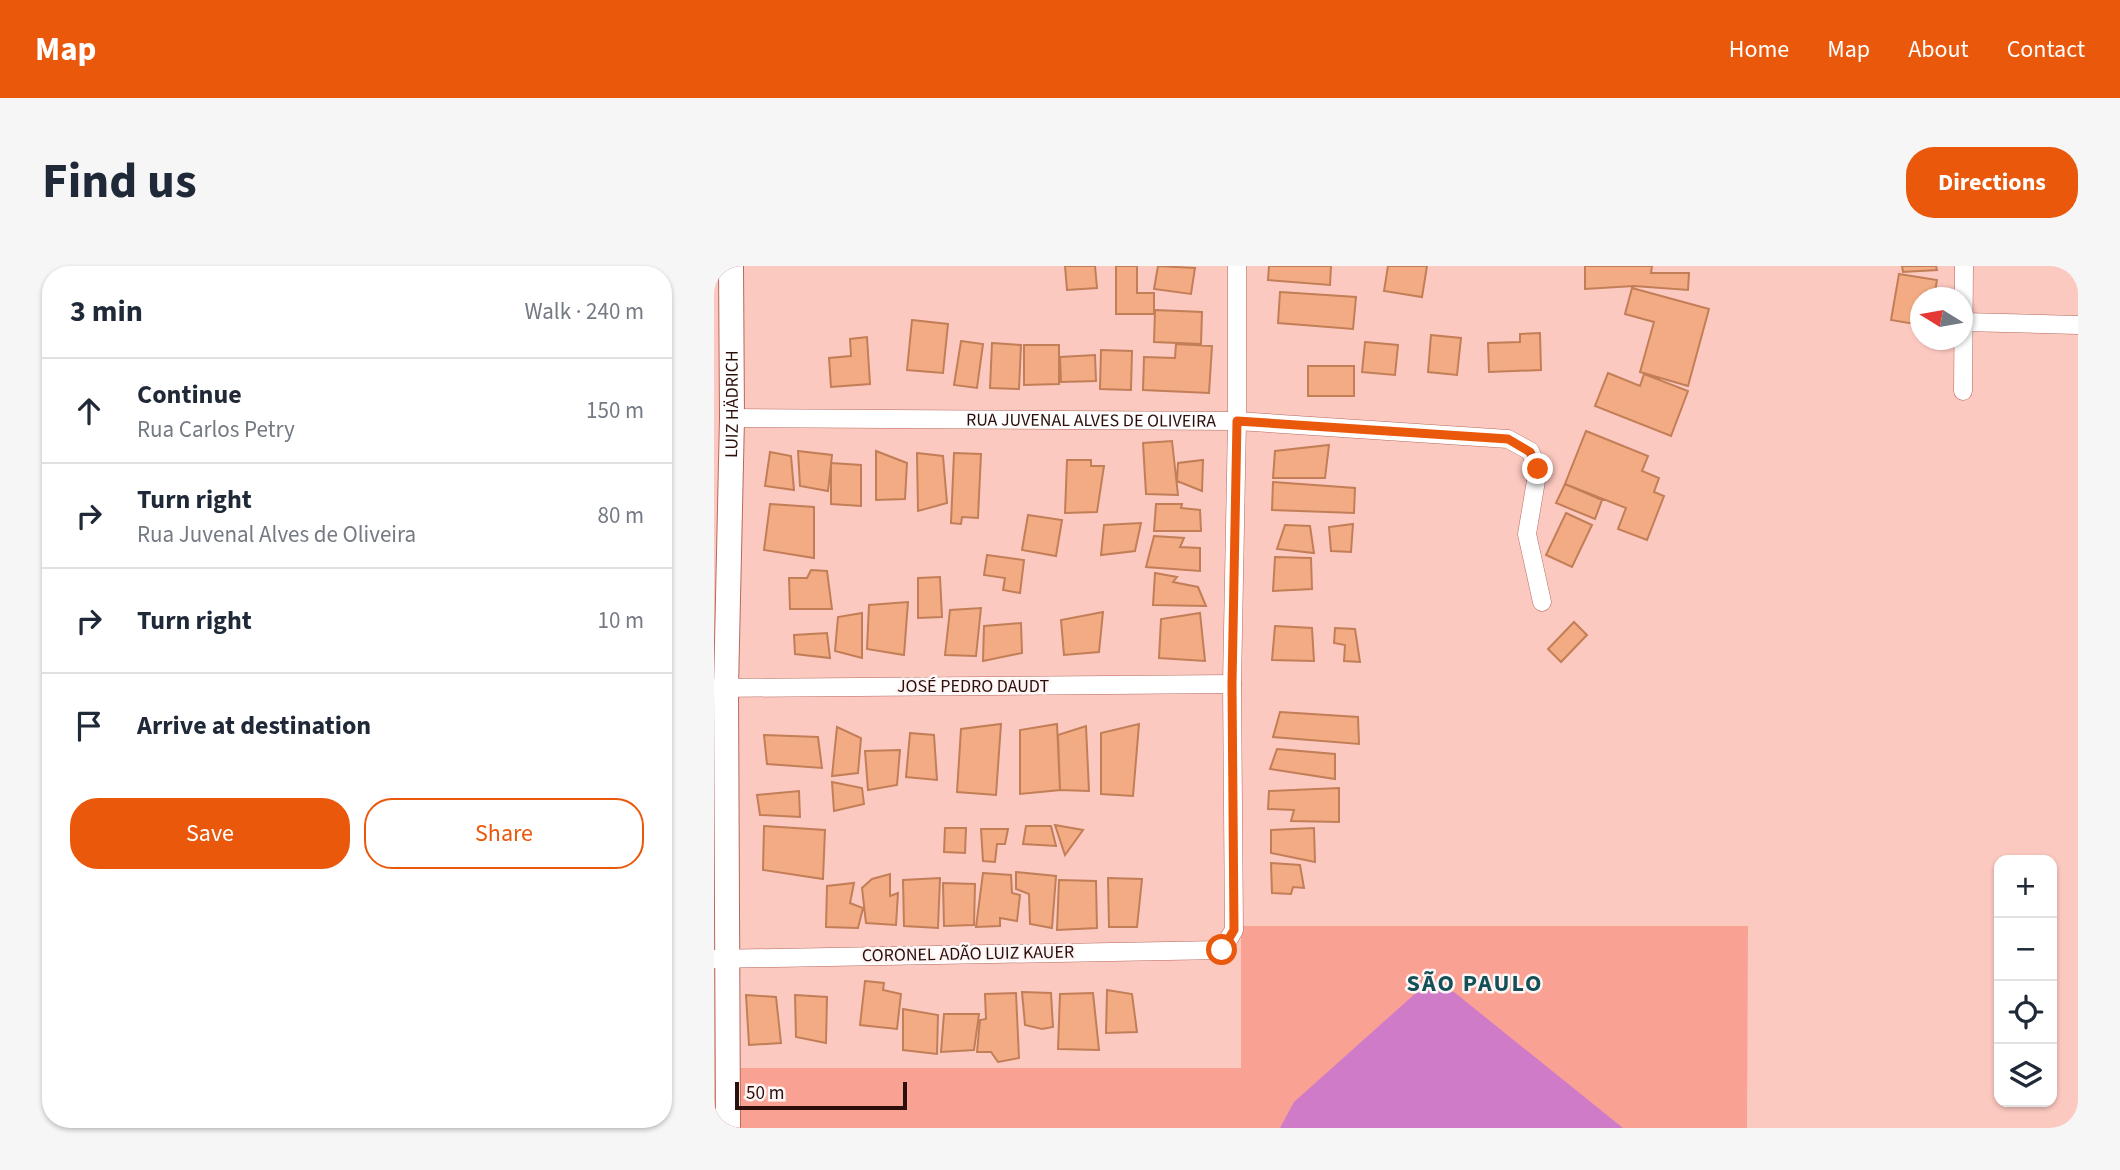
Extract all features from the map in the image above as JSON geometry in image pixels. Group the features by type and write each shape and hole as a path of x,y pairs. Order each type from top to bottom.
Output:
{"street":[{"name":"LUIZ HÄDRICH","path":"728,1128 720,959 720,688 723,418 731,266"},
{"path":"1232,684 1237,266"},
{"path":"1964,266 1964,287"},
{"path":"1973,322 2078,325"},
{"path":"1963,391 1964,350"},
{"name":"RUA JUVENAL ALVES DE OLIVEIRA","path":"723,418 1237,421 1508,439 1530,452 1538,469 1527,534 1542,602"},
{"name":"JOSÉ PEDRO DAUDT","path":"720,688 1232,684"},
{"name":"CORONEL ADÃO LUIZ KAUER","path":"720,959 1222,950 1234,930 1232,684"}],"shaded area":[{"path":"1241,926 1748,926 1747,1128 736,1128 736,1068 1241,1068"},
{"path":"1427,983 1454,992 1623,1128 1280,1128 1294,1102"}],"building":[{"path":"1065,266 1095,266 1097,288 1067,290"},
{"path":"1116,266 1137,266 1137,293 1154,293 1154,314 1116,314"},
{"path":"1158,266 1195,268 1191,294 1154,289"},
{"path":"1269,266 1331,266 1330,285 1268,280"},
{"path":"1388,266 1427,266 1422,297 1384,291"},
{"path":"1585,266 1652,266 1651,273 1689,273 1688,290 1634,286 1585,289"},
{"path":"1902,266 1936,266 1937,270 1903,272"},
{"path":"1899,274 1937,280 1936,287 1910,287 1910,323 1891,320"},
{"path":"1632,288 1709,309 1688,386 1640,372 1654,322 1625,314"},
{"path":"1280,292 1356,297 1353,329 1278,323"},
{"path":"1155,310 1202,312 1201,344 1154,342"},
{"path":"912,320 948,324 943,373 907,370"},
{"path":"1540,333 1541,370 1489,372 1488,343 1520,342 1520,334"},
{"path":"1431,335 1461,338 1457,375 1428,372"},
{"path":"867,337 870,384 831,387 829,358 851,356 850,339"},
{"path":"961,341 983,344 977,388 954,385"},
{"path":"1365,342 1398,345 1395,375 1362,372"},
{"path":"992,343 1021,345 1019,389 990,388"},
{"path":"1176,344 1212,346 1209,393 1143,390 1144,357 1175,358"},
{"path":"1024,345 1059,345 1059,384 1024,385"},
{"path":"1101,350 1132,351 1131,390 1100,389"},
{"path":"1095,355 1096,381 1061,382 1060,357"},
{"path":"1308,366 1354,366 1354,396 1308,396"},
{"path":"1608,373 1640,386 1644,374 1688,391 1671,436 1595,406"},
{"path":"1586,431 1648,456 1642,471 1659,478 1654,492 1664,496 1647,540 1618,529 1626,508 1565,484"},
{"path":"1172,441 1178,495 1146,494 1143,443"},
{"path":"1329,445 1325,478 1273,478 1275,451"},
{"path":"798,451 832,455 828,491 800,486"},
{"path":"876,451 907,463 905,499 876,500"},
{"path":"770,452 791,456 794,490 765,486"},
{"path":"917,453 943,456 947,503 918,511"},
{"path":"954,453 981,454 978,518 962,517 961,524 951,523"},
{"path":"1067,460 1091,460 1091,466 1104,466 1097,512 1065,513"},
{"path":"1203,460 1202,491 1177,481 1178,463"},
{"path":"831,463 861,465 861,506 831,504"},
{"path":"1273,482 1355,488 1354,513 1272,510"},
{"path":"1565,484 1602,500 1595,519 1556,503"},
{"path":"770,504 814,507 814,558 764,550"},
{"path":"1156,504 1182,504 1181,508 1200,510 1201,531 1154,531"},
{"path":"1566,513 1592,525 1572,567 1546,555"},
{"path":"1028,515 1062,520 1056,556 1022,550"},
{"path":"1141,523 1135,551 1101,555 1104,525"},
{"path":"1353,524 1351,552 1331,551 1329,527"},
{"path":"1285,525 1310,526 1314,553 1277,549"},
{"path":"1154,536 1184,538 1180,547 1200,548 1200,571 1146,567"},
{"path":"987,555 1024,560 1020,593 1003,590 1005,578 984,575"},
{"path":"1275,557 1311,558 1312,589 1273,591"},
{"path":"811,570 827,571 832,609 790,609 789,578 807,578"},
{"path":"1155,573 1177,577 1173,582 1198,587 1206,606 1153,605"},
{"path":"940,577 942,617 918,618 918,578"},
{"path":"908,602 904,655 867,649 869,605"},
{"path":"981,608 976,656 945,655 950,610"},
{"path":"1103,612 1099,652 1064,655 1061,620"},
{"path":"862,613 862,658 835,651 838,617"},
{"path":"1200,613 1205,661 1159,658 1161,619"},
{"path":"1574,622 1587,635 1561,662 1548,649"},
{"path":"1021,623 1022,653 983,661 984,626"},
{"path":"1275,626 1312,628 1314,661 1272,660"},
{"path":"1335,628 1355,629 1360,662 1344,661 1345,645 1334,643"},
{"path":"827,633 830,658 795,654 794,635"},
{"path":"1280,712 1358,717 1359,744 1273,737"},
{"path":"1001,724 996,795 957,792 961,729"},
{"path":"1057,724 1060,790 1020,794 1020,730"},
{"path":"1139,724 1133,796 1101,794 1101,733"},
{"path":"1086,726 1089,791 1060,790 1058,735"},
{"path":"837,727 861,738 858,773 832,776"},
{"path":"910,733 934,735 937,780 906,777"},
{"path":"764,735 818,737 822,768 767,764"},
{"path":"1277,749 1335,754 1335,779 1270,769"},
{"path":"900,750 897,785 868,790 865,751"},
{"path":"832,782 862,788 864,804 834,811"},
{"path":"1339,788 1339,822 1291,821 1294,810 1268,809 1269,791"},
{"path":"799,791 800,817 760,815 757,795"},
{"path":"1055,825 1083,830 1065,855"},
{"path":"764,826 825,830 823,879 763,870"},
{"path":"1026,826 1051,826 1056,846 1023,844"},
{"path":"945,828 966,828 965,853 944,852"},
{"path":"1314,828 1315,862 1271,853 1271,830"},
{"path":"981,829 1008,829 1005,844 997,844 995,862 983,861"},
{"path":"1271,863 1300,865 1304,888 1293,887 1291,894 1272,893"},
{"path":"1016,872 1056,876 1052,928 1030,924 1029,894 1016,889"},
{"path":"983,873 1011,875 1012,893 1020,895 1017,921 1000,918 1000,926 976,927"},
{"path":"890,874 890,896 898,893 896,925 866,923 862,888 872,879"},
{"path":"940,878 938,928 904,926 903,880"},
{"path":"1108,878 1142,879 1137,927 1109,927"},
{"path":"1059,880 1096,881 1097,928 1057,930"},
{"path":"854,883 850,903 863,908 858,928 826,927 827,886"},
{"path":"943,883 975,884 974,925 944,926"},
{"path":"865,981 884,983 883,990 901,994 897,1029 860,1025"},
{"path":"1107,990 1132,994 1137,1032 1106,1033"},
{"path":"1022,992 1051,993 1053,1027 1042,1029 1025,1025"},
{"path":"1016,993 1019,1058 998,1062 991,1052 977,1052 980,1020 986,1019 985,994"},
{"path":"1093,993 1099,1050 1058,1049 1060,994"},
{"path":"746,995 776,997 781,1043 749,1045"},
{"path":"795,995 827,997 826,1043 796,1037"},
{"path":"903,1009 938,1015 937,1054 903,1050"},
{"path":"944,1014 979,1014 974,1050 941,1052"}],"district":[{"name":"SÃO PAULO","path":"1475,983"}],"route":[{"path":"1222,950 1234,930 1232,684 1237,421 1508,439 1530,452 1538,469"}]}
